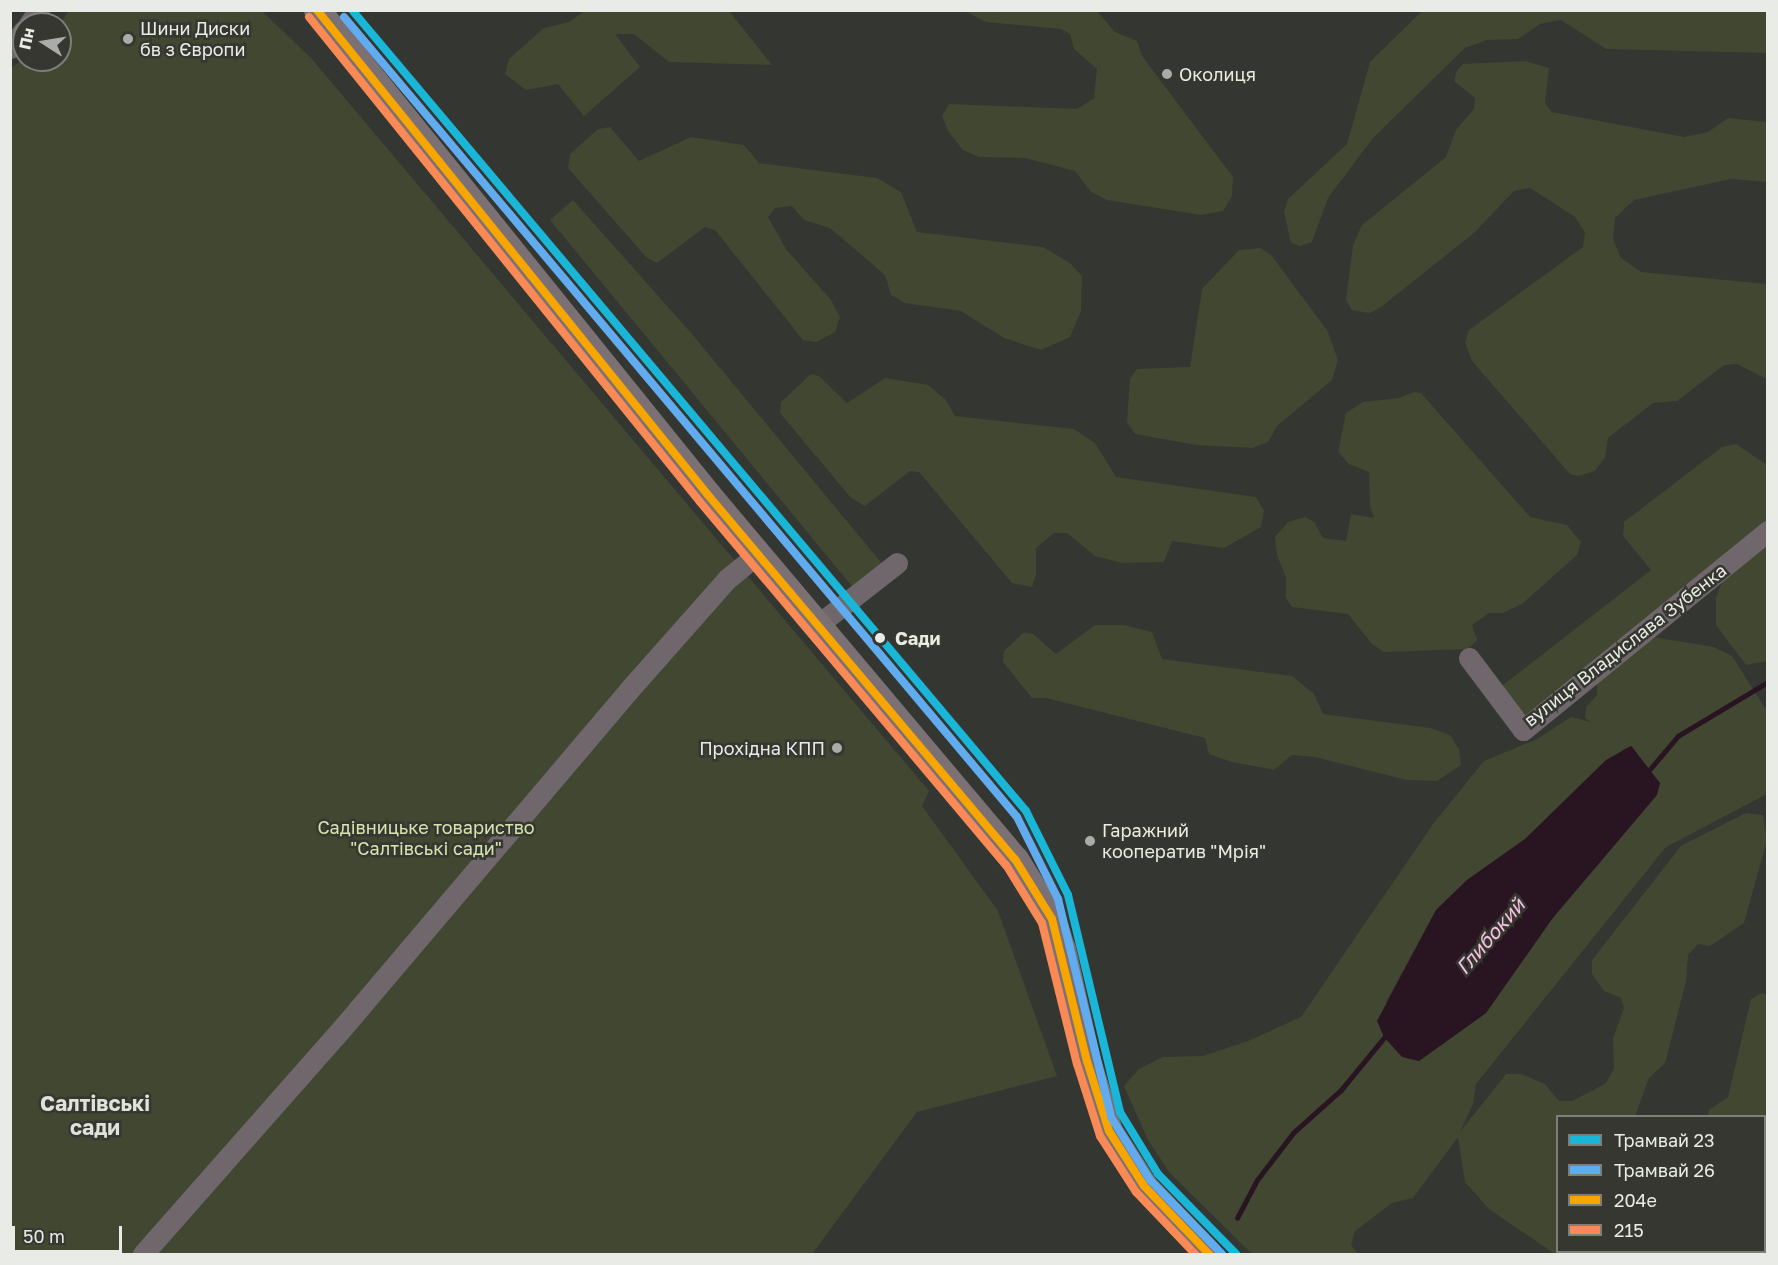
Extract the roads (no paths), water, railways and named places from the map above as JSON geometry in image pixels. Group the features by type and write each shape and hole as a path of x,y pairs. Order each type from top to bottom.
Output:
{"main road":[{"path":"317,10 759,553 1015,859 1036,891 1062,949 1087,1061 1109,1131 1132,1172 1200,1245"}],"street":[{"name":"вулиця Владислава Зубенка","path":"1469,658 1523,730 1767,531"},
{"path":"143,1254 344,1026 628,691 727,579 759,553"},
{"path":"819,624 897,563"}],"water":[{"path":"1631,746 1660,783 1657,795 1552,919 1486,1013 1419,1061 1402,1057 1384,1037 1377,1021 1436,910 1467,880 1525,839 1606,760"}],"waterway":[{"name":"Глибокий","path":"1645,775 1678,736 1768,682"},
{"name":"Глибокий","path":"1237,1218 1257,1180 1293,1133 1341,1090 1387,1034"}],"tram line":[{"name":"23","path":"352,10 1026,811 1068,895 1120,1112 1158,1174 1236,1254"},
{"name":"26","path":"344,17 1017,817 1058,899 1111,1117 1150,1180 1222,1254"}],"place":[{"name":"Шини Диски бв з Європи","path":"128,39"},
{"name":"Околиця","path":"1167,74"},
{"name":"Сади","path":"880,638"},
{"name":"Прохідна КПП","path":"837,748"},
{"name":"Гаражний кооператив \"Мрія\"","path":"1090,841"}],"district":[{"name":"Салтівські сади","path":"95,1115"}],"park label":[{"name":"Садівницьке товариство \"Салтівські сади\"","path":"426,838"}]}
